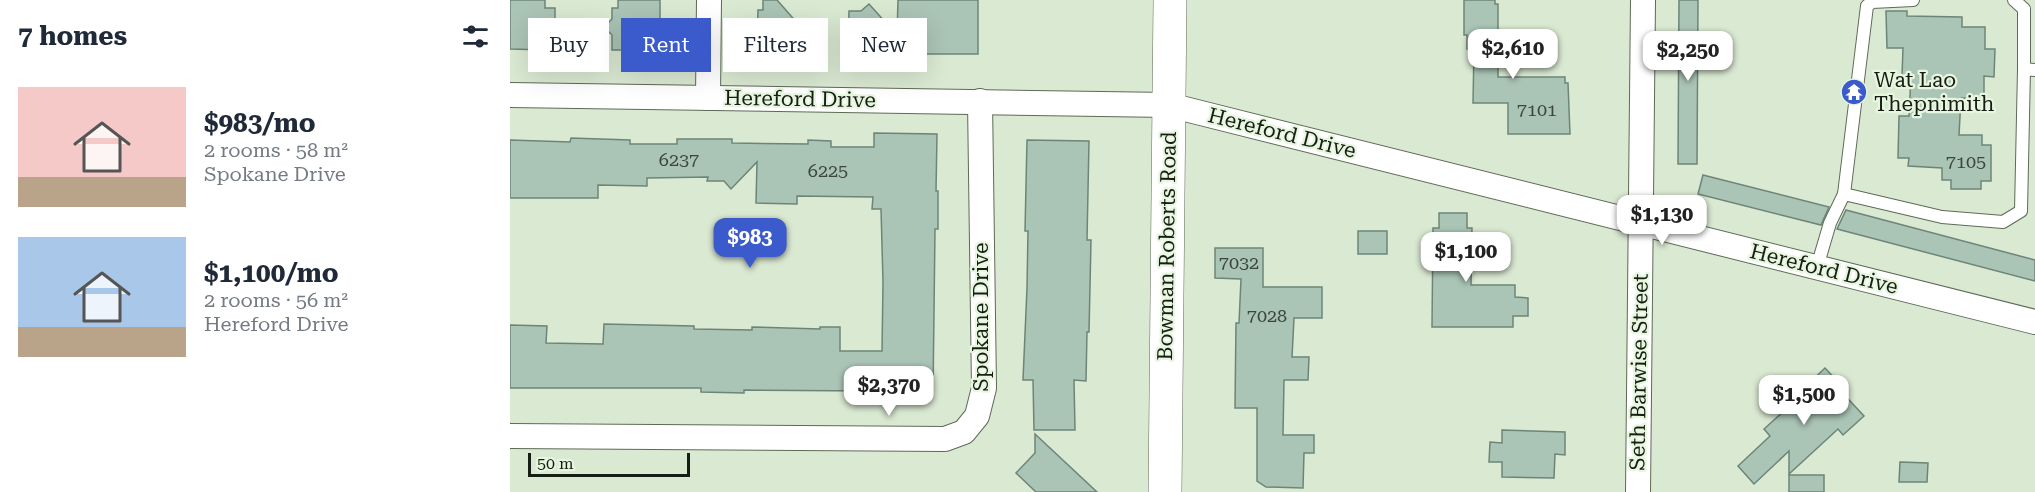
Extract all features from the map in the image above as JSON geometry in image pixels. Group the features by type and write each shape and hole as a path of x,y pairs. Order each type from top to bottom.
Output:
{"street":[{"path":"708,98 709,0"},
{"name":"Bowman Roberts Road","path":"1165,492 1170,0"},
{"name":"Seth Barwise Street","path":"1638,492 1643,0"},
{"name":"Hereford Drive","path":"510,95 1169,105 2035,322"},
{"name":"Spokane Drive","path":"510,436 945,439 964,432 977,416 984,388 980,101"}],"lane":[{"path":"1817,267 1830,223 1844,194 1867,6 1872,2 1913,0"},
{"path":"1844,194 1942,217 2003,222 2021,211 2030,70 2024,9 2014,0"}],"building":[{"path":"510,0 545,0 545,8 555,8 555,18 528,18 528,50 510,49"},
{"path":"618,0 660,0 660,18 621,18 621,50 612,50 609,22 612,19 612,8 618,8"},
{"path":"763,0 777,0 793,18 758,18 758,10 763,10"},
{"path":"898,0 978,0 978,54 927,54 927,18 897,18"},
{"path":"1464,0 1495,0 1495,4 1498,4 1498,77 1565,77 1565,83 1568,83 1570,134 1508,134 1508,103 1473,103 1474,49 1467,49 1467,35 1464,35"},
{"path":"1679,0 1698,0 1697,164 1678,164"},
{"path":"869,4 882,18 849,18 849,11 861,11"},
{"path":"1886,11 1907,11 1907,16 1962,17 1962,27 1985,27 1985,49 1995,49 1994,77 1984,76 1984,99 1961,98 1959,135 1982,135 1982,145 1991,145 1991,181 1981,181 1981,189 1951,189 1951,180 1942,180 1942,168 1908,166 1909,158 1898,158 1899,116 1909,116 1911,76 1902,76 1903,48 1887,48"},
{"path":"874,133 937,134 938,229 935,229 933,394 870,394 870,391 701,392 701,388 510,388 510,325 547,326 546,343 603,344 604,324 752,330 752,327 820,329 820,327 840,327 840,351 882,351 883,282 881,209 872,209 873,197 797,196 797,204 756,203 757,162 731,189 724,181 707,181 708,177 647,178 647,186 598,185 598,198 510,198 510,140 570,142 571,138 630,140 630,144 677,144 677,139 732,139 732,143 808,144 808,140 831,141 831,147 874,147"},
{"path":"1027,140 1089,141 1087,240 1091,240 1089,332 1087,332 1086,381 1074,380 1075,430 1034,430 1033,380 1023,380 1028,231 1025,231"},
{"path":"1703,175 1829,207 1821,225 1698,194"},
{"path":"1846,210 2035,260 2035,281 1837,229"},
{"path":"1439,213 1467,213 1467,228 1472,228 1471,285 1515,285 1515,297 1528,298 1528,316 1513,316 1513,327 1432,327 1433,228 1439,228"},
{"path":"1358,231 1387,231 1387,254 1358,254"},
{"path":"1215,248 1263,248 1263,287 1322,287 1322,318 1294,318 1292,357 1309,357 1308,380 1284,380 1283,435 1314,435 1314,453 1304,453 1303,488 1266,487 1257,481 1257,408 1235,408 1236,323 1239,323 1241,279 1215,278"},
{"path":"1825,368 1840,384 1837,387 1864,416 1843,435 1838,429 1789,474 1789,451 1754,484 1738,466 1770,436 1764,429"},
{"path":"1502,430 1565,432 1565,455 1555,454 1554,478 1502,477 1502,462 1489,462 1490,442 1502,443"},
{"path":"1035,434 1097,492 1036,492 1016,473 1035,453"},
{"path":"1900,462 1928,463 1927,482 1899,482"},
{"path":"1789,475 1824,475 1824,492 1789,492"}],"place":[{"name":"Wat Lao Thepnimith","path":"1854,92"}]}
